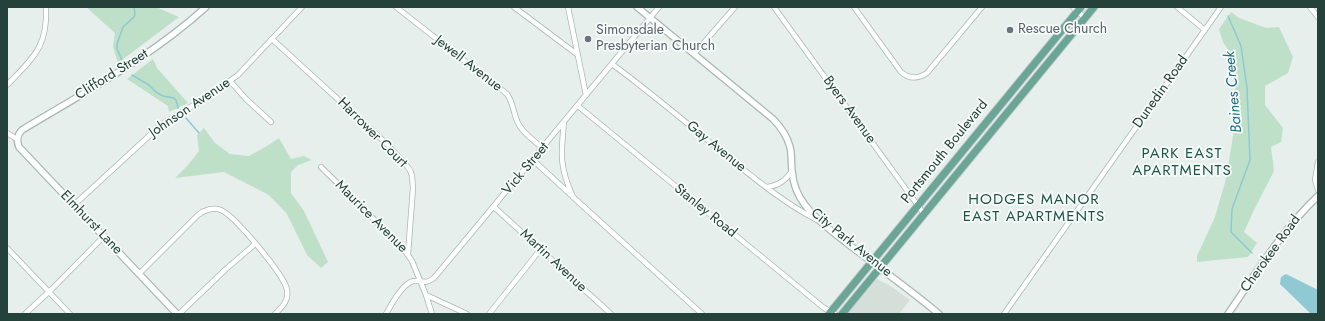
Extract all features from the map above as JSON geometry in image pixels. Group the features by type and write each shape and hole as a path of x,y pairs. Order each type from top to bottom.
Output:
{"main road":[{"name":"Portsmouth Boulevard","path":"842,314 1094,7"},
{"name":"Portsmouth Boulevard","path":"832,313 1077,9"}],"street":[{"path":"7,85 27,65 41,45 46,28 46,7"},
{"name":"Clifford Street","path":"17,139 22,130 152,51 206,7"},
{"name":"Johnson Avenue","path":"74,205 162,124 207,97 238,75 302,7"},
{"name":"Jewell Avenue","path":"396,7 507,94 511,100 522,130 543,148"},
{"path":"514,7 578,55"},
{"path":"568,7 586,95"},
{"name":"City Park Avenue","path":"637,7 773,119 779,126 788,140 792,171 797,189 801,198 812,214 879,268 902,283 939,314"},
{"name":"Vick Street","path":"386,314 404,286 409,282 415,280 427,283 434,278 659,7"},
{"path":"694,54 735,7"},
{"name":"Byers Avenue","path":"774,7 924,214"},
{"path":"856,8 903,74 913,78 919,78 927,73 982,7"},
{"path":"1177,7 1205,30"},
{"name":"Dunedin Road","path":"1004,314 1221,7"},
{"path":"1310,7 1318,17"},
{"path":"1077,9 1085,18"},
{"name":"Harrower Court","path":"272,38 388,145 410,170 414,188 408,254"},
{"name":"Gay Avenue","path":"612,64 643,87 669,110 766,187 805,214 824,224"},
{"path":"230,81 246,99 271,122"},
{"name":"Stanley Road","path":"578,106 832,313"},
{"path":"564,122 561,159 565,180 573,197"},
{"name":"Elmhurst Lane","path":"7,133 17,139 18,147 178,314"},
{"path":"533,160 702,314"},
{"path":"1318,162 1315,180 1318,190"},
{"name":"Maurice Avenue","path":"321,167 404,248 422,282 432,314"},
{"path":"766,187 784,181 792,171"},
{"name":"Cherokee Road","path":"1228,314 1286,231 1318,196"},
{"name":"Martin Avenue","path":"494,207 611,314"},
{"path":"139,274 198,215 207,210 218,209 228,214 242,228 276,270 286,286 287,293 285,302 275,314"},
{"path":"25,314 49,292 104,236"},
{"path":"178,314 255,244"},
{"path":"7,248 70,314"},
{"path":"489,314 540,250"},
{"path":"426,295 467,314"}],"shaded area":[{"path":"876,279 889,285 910,300 899,314 848,313"}],"green space":[{"path":"86,7 156,7 179,17 118,63 113,47 115,33"},
{"path":"1231,12 1239,18 1266,28 1279,27 1293,57 1288,73 1265,86 1265,105 1283,128 1281,142 1271,147 1274,171 1244,232 1257,243 1248,257 1197,262 1197,256 1215,217 1226,179 1234,130 1236,62 1223,42 1219,29"},
{"path":"153,59 157,68 188,103 169,112 168,106 127,79"},
{"path":"204,128 215,143 230,154 249,156 279,138 291,159 304,156 312,160 298,165 291,172 291,193 304,211 328,262 321,268 307,255 287,214 269,195 224,172 175,178 199,151 197,135"}],"water":[{"path":"1286,274 1318,290 1318,314 1311,314 1280,284 1281,277"}],"waterway":[{"path":"122,60 117,49 117,44 123,27 134,17 134,7"},
{"name":"Baines Creek","path":"1228,16 1241,46 1247,88 1250,160 1232,209 1231,232 1252,253"},
{"path":"132,75 149,85 163,96 174,98 178,108"},
{"path":"186,118 199,133"}],"place":[{"name":"Rescue Church","path":"1010,30"},
{"name":"Simonsdale Presbyterian Church","path":"588,39"}],"district":[{"name":"PARK EAST APARTMENTS","path":"1182,162"},
{"name":"HODGES MANOR EAST APARTMENTS","path":"1034,208"}]}
